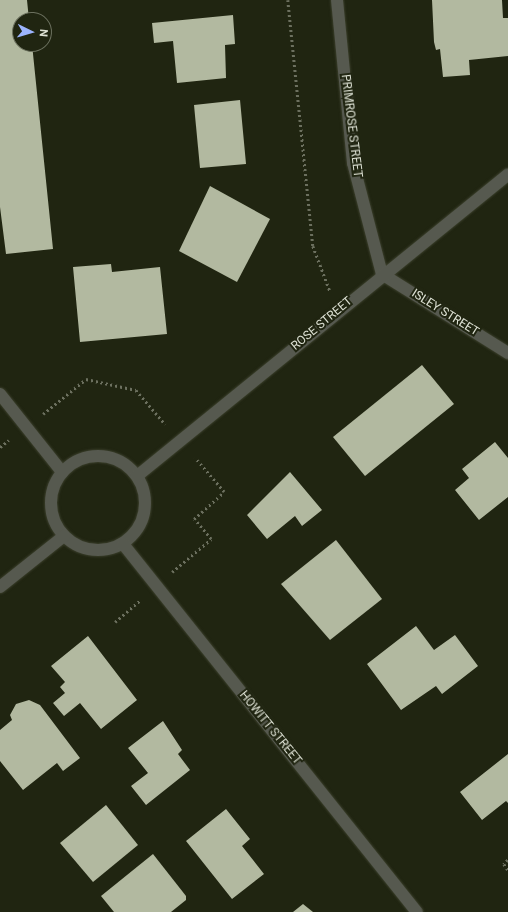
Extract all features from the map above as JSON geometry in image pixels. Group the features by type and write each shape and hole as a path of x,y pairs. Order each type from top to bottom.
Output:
{"street":[{"name":"PRIMROSE STREET","path":"336,0 354,163 382,274"},
{"name":"ROSE STREET","path":"138,476 382,274 508,174"},
{"name":"ISLEY STREET","path":"382,274 508,352"},
{"path":"0,394 62,472"},
{"path":"101,456 115,458 138,476 146,505 135,534 123,544 109,550 92,551 77,546 64,536 52,512 51,498 62,472 73,463 101,456"},
{"path":"0,587 64,536"},
{"name":"HOWITT STREET","path":"123,544 417,912"}],"path":[{"path":"288,0 313,246 338,310"},
{"path":"508,860 504,864 508,870"}],"building":[{"path":"0,0 27,0 28,12 12,12 12,52 33,52 53,249 6,254 0,207"},
{"path":"432,0 502,0 503,18 508,18 508,56 469,60 470,75 443,77 440,49 436,50 434,42"},
{"path":"233,15 235,44 225,45 226,78 177,83 173,41 154,43 152,23"},
{"path":"240,100 246,164 200,168 194,105"},
{"path":"210,186 270,219 237,282 179,251"},
{"path":"111,264 112,272 160,267 167,334 80,342 73,267"},
{"path":"422,365 454,404 365,476 333,437"},
{"path":"495,442 508,458 508,497 479,520 455,490 469,478 462,469"},
{"path":"290,472 322,510 302,526 295,516 267,539 247,515"},
{"path":"336,540 382,599 330,640 281,584"},
{"path":"416,626 434,650 455,635 478,666 442,694 436,686 401,710 367,664"},
{"path":"88,636 137,700 101,729 80,703 64,716 53,703 65,693 60,687 65,682 51,666"},
{"path":"29,700 40,705 80,758 63,771 57,763 23,790 0,761 0,730 12,720 10,715 16,704"},
{"path":"163,721 182,750 178,754 190,770 146,805 131,786 148,773 128,748"},
{"path":"508,754 508,803 506,801 482,820 460,792"},
{"path":"106,805 138,845 93,882 60,843"},
{"path":"226,809 250,839 242,846 264,874 232,899 186,841"},
{"path":"153,854 186,896 186,900 171,912 114,912 101,896"},
{"path":"303,904 313,912 293,912"}]}
